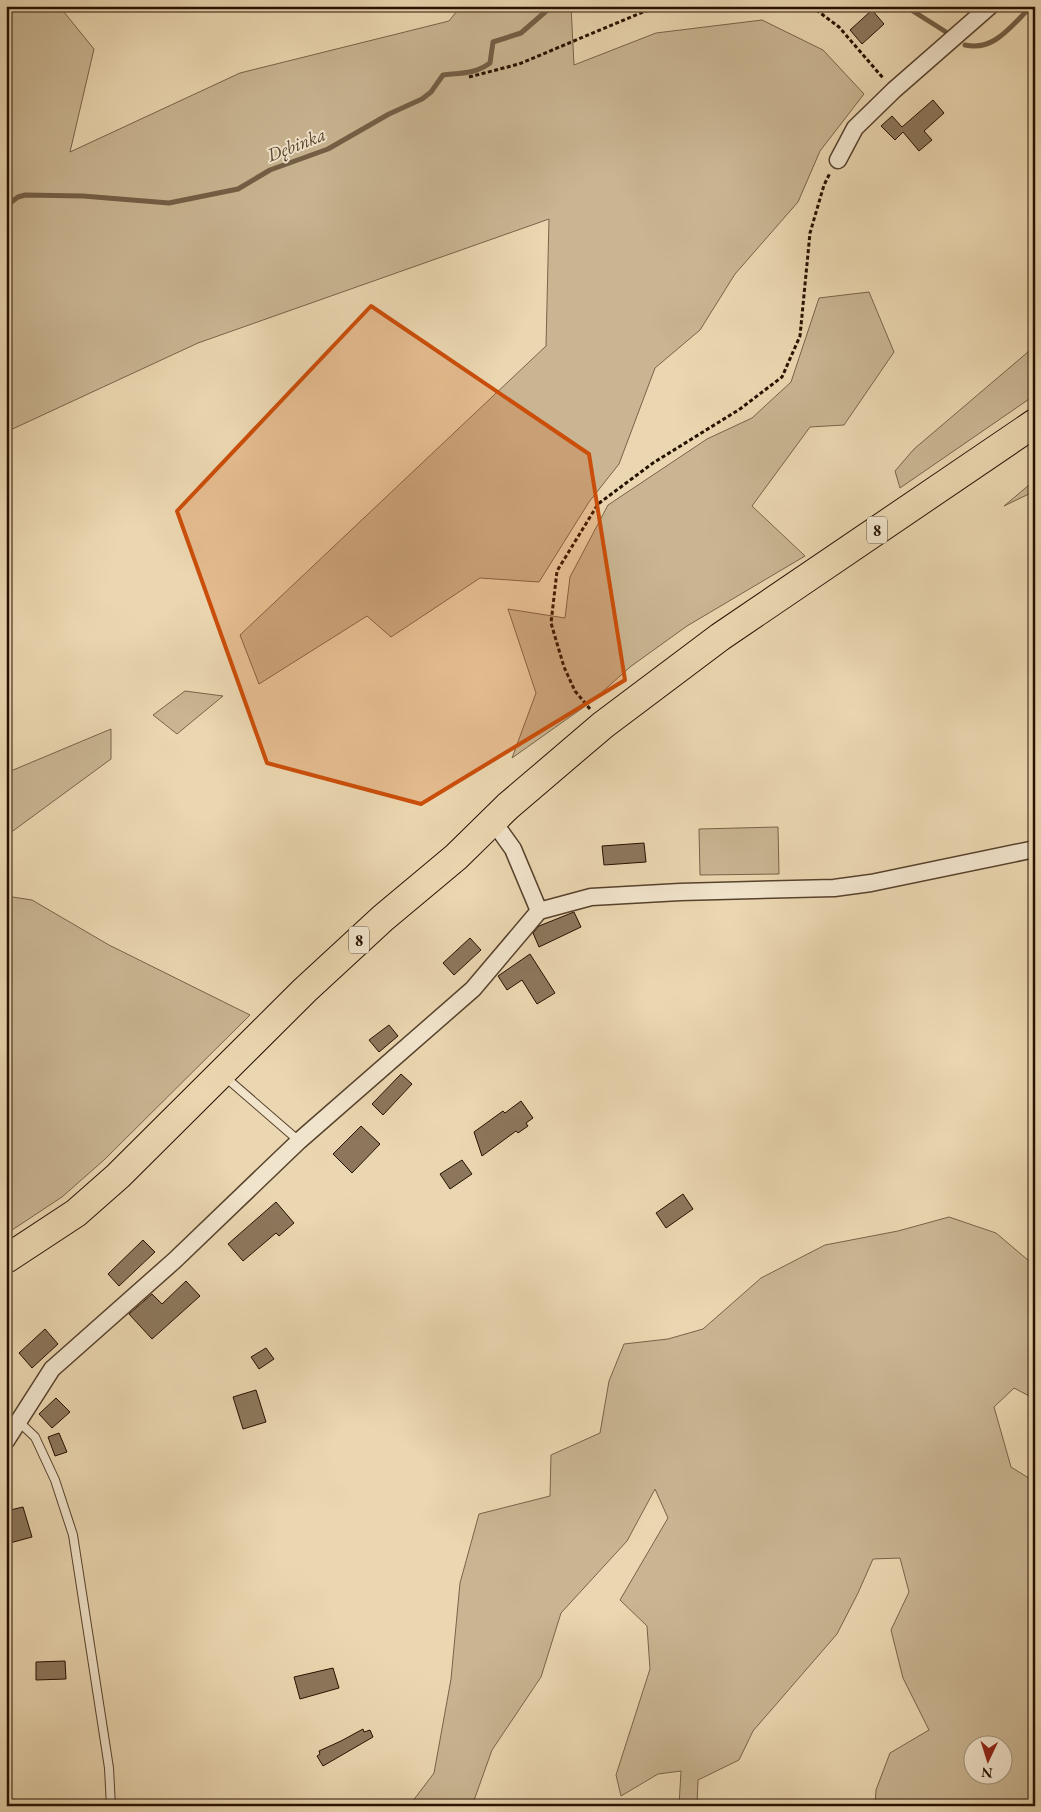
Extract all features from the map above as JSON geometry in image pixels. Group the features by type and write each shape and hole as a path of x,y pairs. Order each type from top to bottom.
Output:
{"highway":[{"name":"8","path":"6,1259 76,1213 118,1176 312,984 383,918 456,857 493,821 603,725 720,637 1035,423"}],"street":[{"path":"838,160 855,128 894,90 990,6"},
{"path":"493,821 513,849 539,911"},
{"path":"6,1442 52,1369 181,1255 299,1141 473,988 539,911 591,898 680,892 834,888 871,883 1035,849"}],"lane":[{"path":"220,1074 299,1141"},
{"path":"18,1421 35,1437 55,1480 74,1535 109,1768 111,1806"}],"path":[{"path":"469,78 519,64 642,12 666,6"},
{"path":"811,6 839,27 894,90"},
{"path":"603,725 575,691 564,667 552,623 557,571 598,504 653,463 740,409 782,377 800,336 810,233 824,185 838,160"}],"highlighted area":[{"path":"371,306 589,454 625,680 421,804 267,763 177,511"}],"shaded area":[{"path":"6,6 59,6 94,49 70,152 240,73 449,21 461,6 571,6 574,65 656,33 762,20 823,50 864,94 820,151 798,202 735,274 700,330 655,368 619,464 589,502 539,582 480,578 391,637 367,616 259,684 240,635 546,346 549,219 198,343 6,432"},
{"path":"869,292 894,352 844,425 810,427 752,506 805,556 687,626 630,667 591,702 512,758 536,693 508,609 565,618 570,577 608,505 707,439 752,418 791,382 819,298"},
{"path":"1035,346 1035,395 900,488 895,471 914,449"},
{"path":"1035,480 1035,491 1004,506"},
{"path":"185,691 223,696 177,734 153,715"},
{"path":"111,729 111,759 6,836 6,773"},
{"path":"778,827 779,874 700,875 699,829"},
{"path":"6,896 32,900 109,945 250,1015 104,1160 62,1197 6,1234"},
{"path":"949,1217 996,1233 1035,1266 1035,1399 1014,1388 994,1407 1011,1467 1035,1482 1035,1806 875,1806 876,1790 890,1753 929,1730 903,1678 891,1630 909,1592 900,1558 873,1559 837,1634 753,1731 739,1760 698,1780 697,1806 679,1806 681,1771 658,1774 621,1796 616,1775 650,1669 647,1626 620,1600 668,1518 655,1489 627,1541 561,1613 541,1677 492,1750 472,1806 409,1806 434,1773 451,1679 460,1583 479,1514 550,1496 551,1455 600,1433 609,1381 624,1344 668,1339 703,1329 761,1278 825,1245 898,1231"}],"building":[{"path":"872,10 884,24 862,44 850,30"},
{"path":"933,100 944,113 924,131 932,140 919,151 903,132 895,140 881,126 892,116 902,127"},
{"path":"644,843 646,862 604,865 602,846"},
{"path":"574,912 581,927 539,947 533,933 539,926"},
{"path":"470,938 481,950 454,975 443,963"},
{"path":"530,954 555,993 537,1004 522,980 507,990 498,976"},
{"path":"389,1025 398,1036 379,1052 369,1040"},
{"path":"401,1074 412,1084 383,1115 372,1104"},
{"path":"521,1101 533,1118 526,1123 528,1126 518,1133 516,1131 482,1156 474,1132 503,1111 505,1113"},
{"path":"361,1126 380,1144 352,1173 333,1154"},
{"path":"462,1160 472,1174 450,1189 440,1174"},
{"path":"683,1194 693,1209 666,1228 656,1213"},
{"path":"276,1202 294,1223 279,1236 276,1233 243,1261 228,1244"},
{"path":"143,1240 155,1252 119,1286 108,1274"},
{"path":"186,1281 200,1296 152,1339 129,1314 152,1294 162,1304"},
{"path":"45,1329 58,1344 32,1368 19,1353"},
{"path":"266,1348 274,1359 259,1369 251,1357"},
{"path":"256,1390 266,1422 243,1429 233,1397"},
{"path":"56,1398 70,1412 52,1428 39,1414"},
{"path":"59,1433 67,1452 55,1456 48,1437"},
{"path":"23,1507 32,1537 10,1543 6,1530 6,1511"},
{"path":"65,1661 66,1679 36,1680 36,1662"},
{"path":"333,1668 339,1688 300,1699 294,1677"},
{"path":"363,1729 364,1732 370,1730 373,1737 323,1766 317,1756 320,1754 319,1751"}],"waterway":[{"name":"Dębinka","path":"6,206 18,197 25,195 83,196 169,203 238,189 270,170 328,149 389,114 422,99 431,92 443,75 468,72 484,67 490,63 493,42 521,33 552,6"},
{"name":"Dębinka","path":"905,6 946,32"},
{"name":"Dębinka","path":"965,45 976,46 994,40 1010,28 1032,6"}]}
